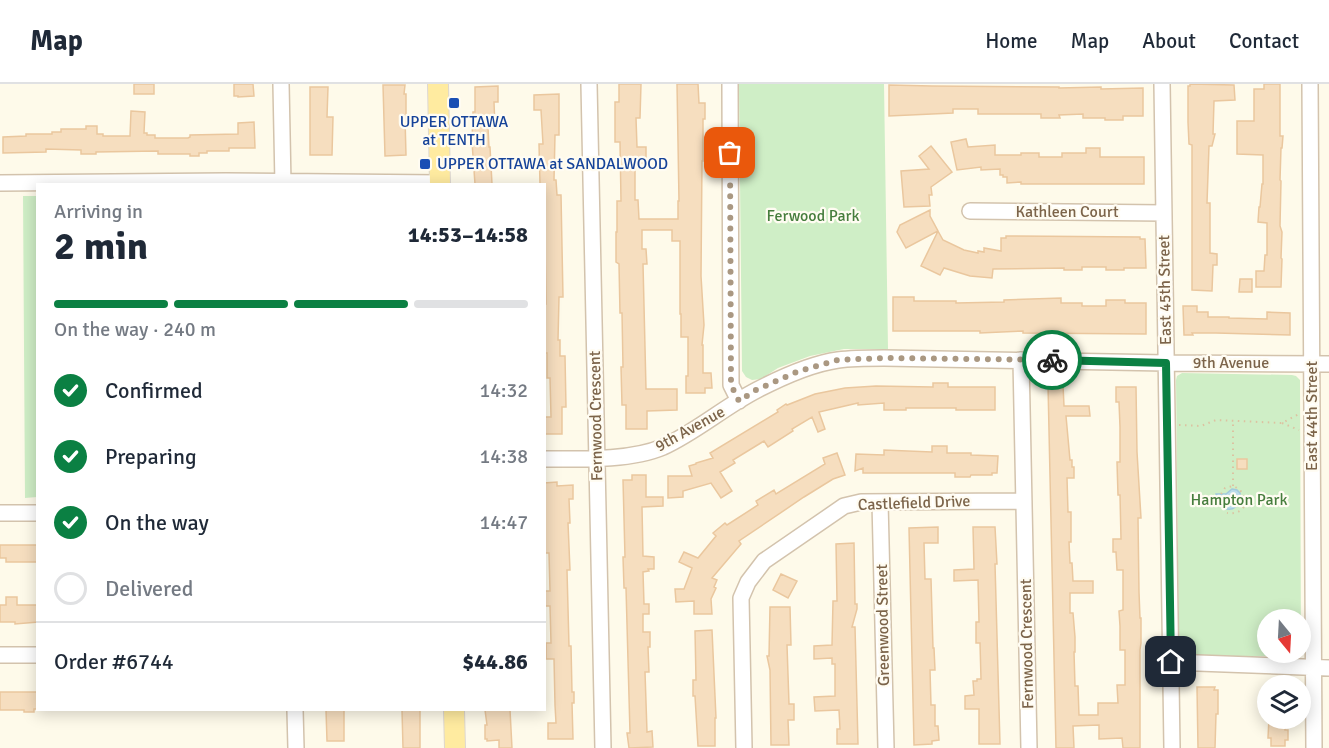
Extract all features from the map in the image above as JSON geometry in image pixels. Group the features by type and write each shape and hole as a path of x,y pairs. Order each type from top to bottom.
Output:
{"main road":[{"path":"438,84 440,183"},
{"path":"454,711 455,748"}],"street":[{"path":"0,183 283,183 281,84"},
{"name":"Fernwood Crescent","path":"589,84 603,748"},
{"path":"730,84 731,385 739,401"},
{"name":"East 45th Street","path":"1162,84 1172,748"},
{"name":"East 44th Street","path":"1310,84 1312,436 1321,668 1314,748"},
{"name":"Kathleen Court","path":"970,212 1164,213"},
{"name":"9th Avenue","path":"546,459 597,459 637,454 661,448 695,430 756,390 799,371 838,360 884,358 1329,364"},
{"name":"Fernwood Crescent","path":"1021,360 1029,748"},
{"name":"Castlefield Drive","path":"744,748 741,598 748,582 764,561 844,506 861,502 1024,501"},
{"name":"Greenwood Street","path":"880,502 886,748"},
{"path":"0,513 36,513"},
{"path":"0,656 36,655"},
{"path":"1171,662 1321,668"},
{"path":"295,711 296,748"}],"path":[{"path":"1282,423 1312,407"},
{"path":"1167,425 1201,426 1216,420 1282,423 1312,436"},
{"path":"1233,421 1233,486"},
{"path":"1221,494 1226,488 1233,486 1244,494 1245,500 1240,511 1227,513"},
{"path":"1245,500 1252,499"}],"green space":[{"name":"Ferwood Park","path":"739,84 884,84 888,349 844,349 810,356 778,368 761,379 752,380 742,371"},
{"path":"23,196 36,196 36,497 25,498"},
{"name":"Hampton Park","path":"1182,373 1292,375 1300,380 1301,609 1257,609 1257,656 1187,656 1179,650 1177,376"}],"water":[{"path":"1232,489 1240,493 1240,501 1234,508 1223,508 1216,494 1226,494"}],"building":[{"path":"134,84 154,84 154,94 134,94"},
{"path":"234,84 253,84 254,96 234,96"},
{"path":"619,84 641,84 640,118 636,118 637,147 646,147 646,163 635,163 635,200 638,200 639,219 678,219 677,84 698,84 699,103 705,103 702,161 701,276 704,325 702,345 703,373 711,373 712,388 705,388 705,393 686,393 688,337 681,337 680,241 672,241 672,230 642,230 642,249 646,249 647,264 643,264 646,389 677,389 677,410 647,411 647,429 626,429 626,405 622,405 622,313 620,313 619,264 616,262 617,201 621,201 620,142 615,142 615,102 619,102"},
{"path":"1190,84 1234,85 1235,100 1214,101 1213,134 1215,134 1212,146 1209,146 1207,203 1210,203 1210,253 1217,254 1217,265 1213,265 1212,291 1192,290 1192,145 1189,144 1188,122 1188,86"},
{"path":"1264,84 1280,84 1280,136 1283,136 1280,180 1281,287 1256,287 1256,271 1264,271 1265,255 1267,255 1267,223 1258,222 1263,184 1263,155 1237,154 1237,121 1254,121 1254,89 1264,89"},
{"path":"383,85 405,85 406,155 385,156"},
{"path":"889,85 1143,88 1143,116 1123,116 1123,120 1083,118 1083,114 1059,115 1060,118 1041,118 1041,114 978,114 978,109 953,109 953,113 889,116"},
{"path":"498,86 498,102 494,102 495,128 488,128 492,183 475,183 472,142 475,87"},
{"path":"310,87 328,87 327,117 333,117 332,155 310,155"},
{"path":"559,94 559,135 555,135 554,180 556,180 557,195 561,195 563,297 559,297 558,340 560,340 560,356 565,356 566,407 562,407 562,434 546,434 546,417 551,417 550,378 547,378 546,353 546,183 540,183 539,144 543,144 541,110 534,110 534,95"},
{"path":"131,111 145,112 144,133 155,135 155,138 238,134 238,123 254,122 255,148 207,151 207,153 199,153 199,156 158,154 158,151 81,154 81,150 46,149 46,152 3,153 3,137 52,134 52,132 61,132 61,129 86,129 86,126 97,126 97,134 103,134 103,136 130,136"},
{"path":"966,139 968,147 995,145 995,155 1039,153 1039,157 1062,157 1062,153 1086,153 1086,148 1100,148 1100,157 1144,157 1144,184 1007,183 1007,177 1000,175 1000,169 981,170 981,167 957,170 951,142"},
{"path":"931,146 952,172 931,187 930,206 904,207 901,171 929,169 919,156"},
{"path":"930,210 930,216 938,231 906,248 897,232 900,225"},
{"path":"938,231 943,240 964,250 978,253 978,251 984,252 984,248 1001,251 1001,238 1006,238 1006,236 1140,237 1140,239 1145,239 1146,268 1124,268 1124,270 1106,270 1106,267 1082,267 1082,270 993,269 992,278 970,276 944,268 940,275 921,266"},
{"path":"1240,279 1252,279 1252,292 1239,292"},
{"path":"893,297 914,297 914,301 956,301 956,303 1061,298 1061,303 1082,303 1082,306 1106,306 1106,300 1146,303 1146,334 893,331"},
{"path":"1183,306 1197,306 1197,312 1208,312 1208,317 1267,319 1267,312 1290,313 1290,335 1192,333 1193,335 1184,335"},
{"path":"933,383 948,383 948,387 995,387 995,410 906,408 906,410 884,410 884,403 858,405 858,403 819,412 825,429 818,432 812,417 768,447 764,441 733,460 735,463 720,472 732,491 721,498 711,483 683,491 683,497 668,498 668,476 692,476 689,466 713,458 710,453 778,412 777,410 786,404 815,394 845,388 933,387"},
{"path":"1048,385 1063,385 1064,406 1089,406 1090,416 1066,416 1070,460 1074,467 1074,478 1067,478 1068,512 1071,512 1070,563 1072,563 1073,581 1093,581 1093,593 1070,593 1070,613 1073,613 1075,637 1075,686 1078,686 1079,715 1098,715 1098,703 1118,703 1117,685 1125,685 1125,650 1120,650 1119,611 1123,610 1123,570 1117,570 1116,552 1113,552 1113,539 1121,539 1117,462 1120,462 1120,427 1116,387 1136,387 1141,518 1138,518 1141,618 1140,748 1123,748 1122,738 1099,739 1099,725 1073,726 1074,748 1056,748"},
{"path":"932,446 947,446 947,453 998,456 997,473 955,477 955,473 863,473 863,468 855,471 856,454 884,455 884,450 932,452"},
{"path":"837,453 845,475 833,479 804,497 739,541 741,544 712,578 717,580 711,599 712,614 694,614 694,601 676,602 675,589 684,589 692,568 679,562 684,552 698,558 716,536 713,533 725,523 727,525 758,505 756,501 774,490 776,494 825,464 823,458"},
{"path":"1237,459 1247,459 1247,469 1237,469"},
{"path":"632,475 646,475 646,497 663,497 663,506 642,507 643,556 654,557 654,569 643,572 644,604 649,604 649,614 643,614 643,632 650,632 649,672 645,672 647,732 652,731 653,747 629,748 623,480 632,480"},
{"path":"557,482 557,486 573,485 573,499 569,499 570,570 567,570 569,646 571,646 572,692 574,692 573,739 548,739 548,723 556,723 554,659 546,659 546,643 551,643 550,606 546,606 546,591 550,591 549,553 546,553 546,483"},
{"path":"938,527 938,543 924,543 925,579 931,579 935,670 930,670 931,705 935,705 935,726 938,726 939,740 932,741 932,744 914,745 909,528"},
{"path":"973,527 995,527 1000,744 979,744 979,709 965,709 965,696 974,695 973,681 981,679 980,643 976,643 976,622 979,622 978,580 954,581 954,570 974,569"},
{"path":"854,543 857,609 852,627 855,627 858,744 837,744 837,729 840,729 839,710 815,711 814,697 835,696 835,664 832,664 832,658 814,659 814,646 832,645 833,601 837,601 836,544"},
{"path":"0,545 36,545 36,562 6,562 6,558 0,558"},
{"path":"781,574 797,581 788,598 773,590"},
{"path":"6,597 17,597 17,605 36,605 36,622 15,624 15,622 0,622 0,605 6,605"},
{"path":"770,607 790,607 791,645 787,645 789,704 794,704 794,720 788,720 789,745 771,745 770,670 767,656 769,656"},
{"path":"712,630 715,746 698,746 695,696 693,696 693,680 696,680 695,631"},
{"path":"1197,687 1215,687 1214,690 1218,690 1215,748 1198,748"},
{"path":"0,692 36,692 34,712 0,710"},
{"path":"326,711 344,711 344,741 327,741"},
{"path":"402,711 420,711 420,748 403,748"},
{"path":"485,711 510,711 512,748 499,748 499,740 487,741 485,725 487,725"},
{"path":"1268,729 1288,730 1288,740 1285,740 1285,746 1271,746 1271,738 1268,738"}],"way so far":[{"path":"730,153 731,385 739,401 756,390 799,371 838,360 884,358 1052,360"}],"place":[{"name":"UPPER OTTAWA at TENTH","path":"454,103"},
{"name":"UPPER OTTAWA at SANDALWOOD","path":"425,164"}],"route":[{"path":"1052,360 1166,363 1171,662"}]}
